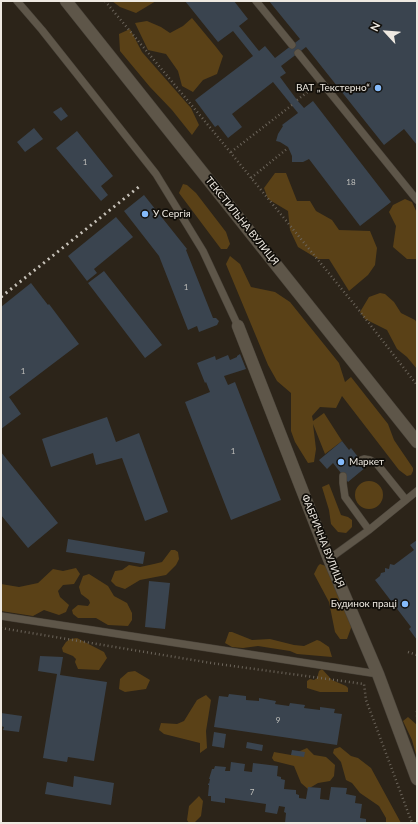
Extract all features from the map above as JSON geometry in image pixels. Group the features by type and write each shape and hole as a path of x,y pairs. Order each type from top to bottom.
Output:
{"street":[{"name":"ТЕКСТИЛЬНА ВУЛИЦЯ","path":"66,1 417,442"},
{"name":"ФАБРИЧНА ВУЛИЦЯ","path":"238,326 329,560 378,674 417,779"}],"lane":[{"path":"17,1 42,30 156,174 203,251 238,326"},
{"path":"256,1 292,45"},
{"path":"298,53 417,200"},
{"path":"361,460 370,460 377,464 406,500"},
{"path":"343,476 345,497 369,530"},
{"path":"329,560 417,492"},
{"path":"1,616 378,674"}],"path":[{"path":"105,1 358,309 417,385"},
{"path":"297,100 321,81"},
{"path":"230,152 292,105"},
{"path":"251,178 288,148"},
{"path":"1,628 211,662 364,684 366,700 412,823"},
{"path":"408,652 417,655"},
{"path":"417,712 417,716"}],"shaded area":[{"path":"112,1 156,1 136,13 120,7"},
{"path":"192,18 223,56 217,74 203,80 193,92 182,86 178,71 166,54 148,50 135,23 147,21 170,33 183,26"},
{"path":"130,29 142,52 191,108 199,125 192,135 120,51 119,34"},
{"path":"275,173 286,173 297,201 310,201 316,211 332,220 339,230 370,231 377,248 375,265 368,275 349,291 329,259 318,259 298,247 290,230 288,211 268,199 264,188"},
{"path":"183,184 187,185 196,193 226,232 230,244 227,249 221,249 179,193"},
{"path":"405,199 412,202 417,213 417,259 407,259 393,247 396,226 389,212 393,205"},
{"path":"230,256 240,264 251,287 275,292 290,302 339,363 345,382 351,377 388,424 394,440 413,468 411,475 407,476 399,470 342,396 336,408 320,407 312,416 313,421 324,413 342,441 325,454 313,424 316,449 314,462 308,463 295,442 291,431 291,393 277,381 268,365 226,264"},
{"path":"380,293 385,294 394,302 401,313 415,320 417,323 417,369 407,357 397,349 387,330 365,319 360,312 369,297"},
{"path":"369,481 379,485 383,495 379,505 369,509 359,505 355,495 359,485"},
{"path":"329,484 341,515 352,520 352,527 346,533 338,532 331,524 329,510 322,487"},
{"path":"171,550 178,552 179,559 176,565 166,575 140,580 125,589 116,586 111,581 115,571 122,570 129,565 140,567 162,562"},
{"path":"320,564 329,567 350,617 351,628 347,639 340,639 335,632 329,602 314,574"},
{"path":"76,568 80,574 74,584 63,585 58,591 60,597 69,605 66,612 59,615 44,610 33,616 1,611 1,584 19,587 38,583 53,569 63,571"},
{"path":"89,574 108,586 114,596 127,603 132,613 132,620 128,626 108,625 96,618 78,618 73,614 72,610 78,605 88,606 90,603 89,600 81,594 79,587 83,576"},
{"path":"229,632 252,640 270,639 304,646 317,640 329,647 332,657 297,654 290,651 258,646 243,648 232,647 225,643"},
{"path":"77,638 104,652 107,658 99,670 78,669 75,662 76,659 73,656 63,652 62,648 66,642 70,639"},
{"path":"322,669 332,680 346,686 348,688 348,692 320,692 307,688 307,681 317,678 319,671"},
{"path":"135,671 150,680 146,689 125,692 119,689 120,679 128,672"},
{"path":"206,695 211,700 206,731 207,748 200,753 200,743 164,734 159,730 161,723 177,724 184,721 197,700"},
{"path":"408,717 417,725 417,758 412,740 403,721"},
{"path":"340,747 351,756 358,758 371,768 401,823 386,823 386,818 379,806 360,793 352,783 346,780 341,762 333,753 334,749"},
{"path":"307,748 314,755 326,757 335,765 334,776 330,781 318,783 308,789 301,783 294,766 274,761 272,758 274,752 291,755"},
{"path":"199,796 203,801 201,816 194,823 189,823 187,820 189,806"}],"building":[{"path":"185,1 234,1 248,19 239,26 259,51 265,46 275,58 300,39 269,1 417,1 417,145 404,129 384,145 306,47 281,66 286,73 280,77 297,100 304,108 313,101 391,202 360,226 309,159 303,162 292,162 292,156 288,147 276,141 283,126 282,125 298,113 273,82 232,114 242,127 228,138 218,125 215,127 195,100 253,56 233,31 218,42"},
{"path":"61,107 68,116 61,121 53,112"},
{"path":"34,128 43,139 25,152 17,142"},
{"path":"77,131 113,176 101,186 108,195 101,201 56,148"},
{"path":"144,195 187,249 186,250 213,318 216,318 219,321 217,325 199,332 197,326 188,330 159,256 124,211"},
{"path":"116,217 133,237 94,269 97,273 87,281 68,256"},
{"path":"104,271 162,345 145,358 88,283"},
{"path":"31,283 79,344 9,397 21,414 1,429 1,307"},
{"path":"240,354 246,369 224,376 228,385 235,382 281,500 231,520 185,402 210,392 197,363 215,356 216,360 228,355 230,360"},
{"path":"107,417 116,442 139,433 168,512 145,521 122,458 96,465 93,453 51,467 42,439"},
{"name":"Маркет","path":"342,441 349,450 351,448 366,467 348,482 333,463 327,469 319,460"},
{"path":"1,452 58,523 28,548 1,515"},
{"path":"68,539 145,552 143,564 66,552"},
{"name":"Будинок праці","path":"417,540 417,640 409,629 411,627 375,580 381,573 385,572 385,568 389,569 390,564 394,565 414,550 410,545"},
{"path":"149,581 170,583 165,629 145,627"},
{"path":"40,656 63,657 60,675 107,682 94,761 68,757 67,762 43,758 57,674 38,671"},
{"path":"229,694 246,696 246,700 259,701 259,698 276,701 275,704 289,706 290,703 305,705 304,708 320,710 320,707 335,709 334,713 342,714 337,745 214,727 219,696 228,697"},
{"path":"1,713 22,716 19,732 3,730 4,727 1,726"},
{"path":"214,732 226,734 224,748 212,746"},
{"path":"247,742 263,745 262,751 246,748"},
{"path":"292,750 305,752 304,757 291,755"},
{"path":"231,762 245,764 244,771 252,772 253,763 278,766 277,776 285,780 284,789 296,790 296,794 299,795 299,798 306,799 308,787 321,788 320,799 329,800 331,787 347,788 346,794 356,796 355,803 362,804 360,818 366,819 366,823 285,823 285,807 279,806 277,814 265,812 266,804 225,798 225,803 211,801 211,796 208,796 208,783 209,784 212,769 214,769 215,766 226,767 225,771 230,771"},
{"path":"74,776 114,783 111,805 45,794 47,782 73,787"}],"railway":[{"path":"1,297 140,186"}],"place":[{"name":"ВАТ „Текстерно“","path":"378,88"},
{"name":"У Сергія","path":"145,214"},
{"name":"Маркет","path":"341,462"},
{"name":"Будинок праці","path":"405,604"}]}
